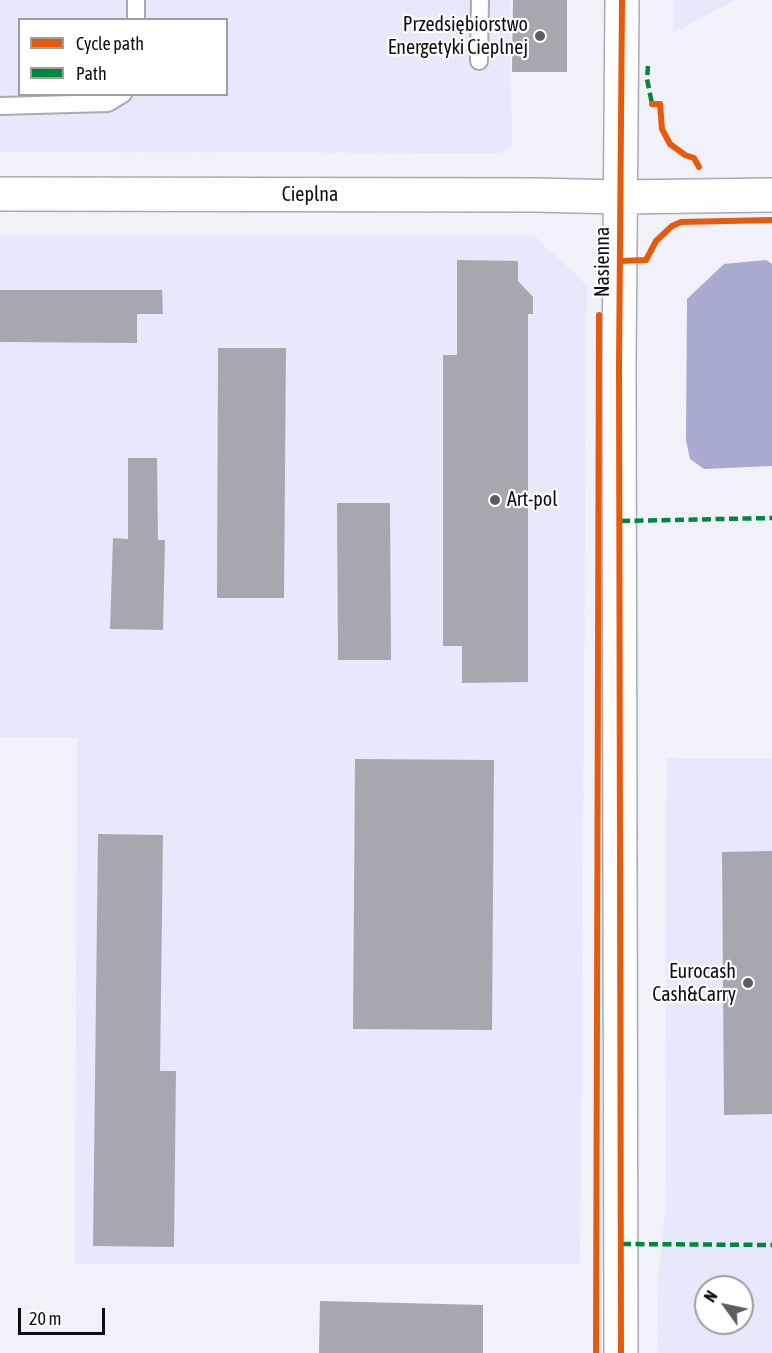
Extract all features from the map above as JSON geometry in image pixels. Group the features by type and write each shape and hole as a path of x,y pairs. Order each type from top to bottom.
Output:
{"street":[{"name":"Nasienna","path":"621,1353 620,197 622,0"},
{"name":"Cieplna","path":"0,194 620,197 772,195"}],"lane":[{"path":"136,0 136,18"},
{"path":"479,61 480,0"},
{"path":"0,106 108,103 120,96"}],"shaded area":[{"name":"Przedsiębiorstwo Energetyki Cieplnej","path":"0,0 510,0 512,144 501,153 0,152"},
{"path":"673,0 735,0 673,33"},
{"path":"0,235 533,235 587,285 580,1264 75,1264 77,738 0,737"},
{"path":"667,758 772,759 772,1353 658,1353 657,1288 665,1211"}],"water":[{"path":"766,260 772,264 772,466 704,469 690,459 686,440 687,299 724,264"}],"building":[{"name":"Przedsiębiorstwo Energetyki Cieplnej","path":"513,0 567,0 567,72 512,72"},
{"name":"Art-pol","path":"457,260 518,261 518,281 533,297 533,314 528,314 528,682 462,683 462,646 443,646 443,355 457,355"},
{"path":"0,290 162,290 163,314 137,314 137,343 0,342"},
{"path":"218,348 286,348 284,598 217,598"},
{"path":"128,458 157,458 158,540 165,540 163,630 110,629 113,538 128,539"},
{"path":"337,503 390,503 391,660 338,660"},
{"path":"355,759 494,760 492,1030 353,1029"},
{"path":"98,834 163,835 160,1071 176,1071 174,1247 93,1246"},
{"name":"Eurocash Cash&Carry","path":"772,851 772,1114 724,1115 722,852"},
{"path":"320,1301 483,1305 483,1353 319,1353"}],"marked path":[{"path":"648,66 647,79 652,104"},
{"path":"621,521 772,518"},
{"path":"622,1244 772,1245"}],"cycle path":[{"path":"621,1353 619,365 622,0"},
{"path":"652,104 660,104 662,129 670,144 685,155 694,158 699,167"},
{"path":"620,261 646,260 656,241 672,226 681,222 772,220"},
{"path":"596,1353 599,315"}],"place":[{"name":"Przedsiębiorstwo Energetyki Cieplnej","path":"540,36"},
{"name":"Art-pol","path":"495,500"},
{"name":"Eurocash Cash&Carry","path":"748,983"}]}
